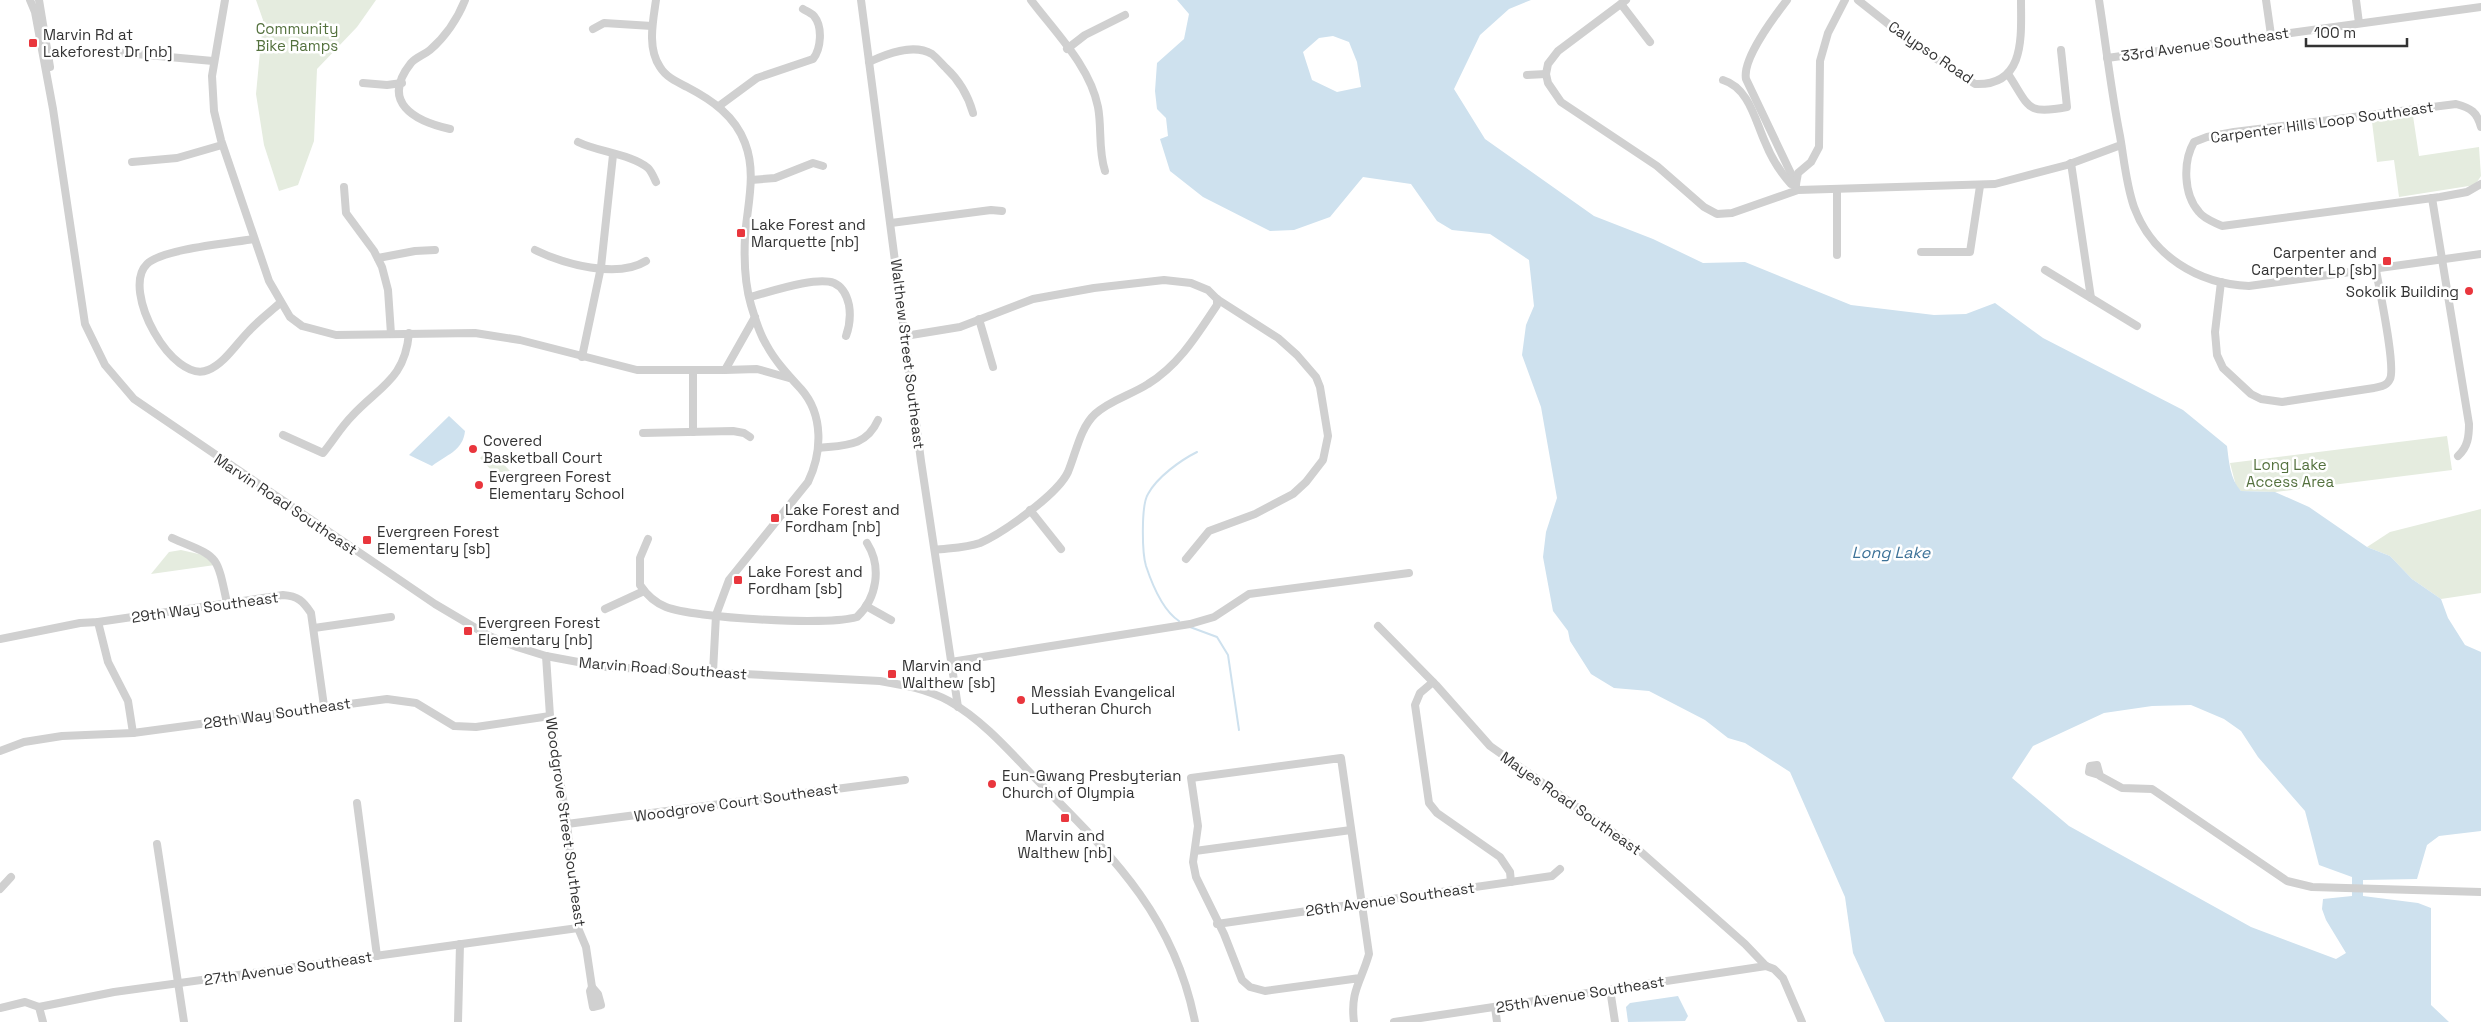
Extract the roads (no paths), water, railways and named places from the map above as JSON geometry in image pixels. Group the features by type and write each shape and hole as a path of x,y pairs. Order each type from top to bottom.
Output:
{"street":[{"name":"Marvin Road Southeast","path":"30,0 35,12 54,109 82,309 90,338 113,378 146,408 435,604 489,636 546,656 605,667 880,680 924,690 958,707 975,719 1007,750 1095,839 1130,879 1159,923 1174,953 1185,981 1195,1022"},
{"name":"Marvin Road Southeast","path":"39,0 54,109"},
{"path":"225,0 212,76 214,111 222,145 254,239 280,303 290,317 302,326 314,331 336,335 409,333 494,335 637,370 757,369 790,378"},
{"path":"450,128 419,120 400,101 398,93 404,74 412,61 429,51 443,36 465,0"},
{"path":"656,0 652,26 655,56 659,67 674,81 719,106 729,116 746,144 751,180 745,250 750,296 755,317 766,344 809,401 818,430 818,448 814,469 808,482 734,572 716,616 713,672"},
{"name":"Walthew Street Southeast","path":"861,0 905,336 958,707"},
{"path":"1031,0 1091,84 1098,107 1101,158 1106,171"},
{"path":"1787,0 1768,26 1744,70 1746,79 1797,187"},
{"path":"1797,187 1798,173 1811,162 1819,147 1818,88 1821,55 1828,33 1846,0"},
{"name":"Calypso Road","path":"1858,0 1915,44 1975,84 1994,83 2008,74"},
{"path":"2021,0 2020,48 2008,74 2030,107 2041,112 2067,107 2061,50"},
{"path":"2099,0 2107,58 2134,205 2147,234 2156,246 2180,266 2206,279 2235,285 2265,285 2481,254"},
{"path":"2266,0 2270,35"},
{"path":"2356,0 2359,23"},
{"path":"1650,42 1623,2 1558,51 1548,64 1546,74 1551,90 1561,102 1657,166 1709,211 1717,214 1732,213 1797,187"},
{"name":"33rd Avenue Southeast","path":"2107,58 2481,7"},
{"path":"719,106 758,78 813,59 820,48 819,30 814,16 803,9"},
{"path":"1067,49 1085,35 1125,16"},
{"path":"593,29 604,23 652,26"},
{"path":"869,62 887,53 900,51 918,50 931,54 953,74 968,96 972,113"},
{"path":"114,52 214,61"},
{"path":"1527,75 1546,74"},
{"path":"1723,80 1733,83 1746,98 1766,144 1782,174 1791,184 1797,187 1838,189 1980,186 2004,182 2071,163 2122,145"},
{"path":"363,83 387,85 402,83"},
{"name":"Carpenter Hills Loop Southeast","path":"2481,127 2478,115 2473,110 2456,104 2234,132 2207,137 2194,142 2189,151 2186,168 2190,195 2198,212 2209,221 2222,226 2432,198 2468,192 2481,184"},
{"path":"578,142 590,148 638,162 650,169 656,182"},
{"path":"132,162 177,158 222,145"},
{"path":"582,357 600,267 613,154"},
{"path":"751,180 775,178 813,163 823,166"},
{"path":"2071,163 2091,298"},
{"path":"1921,252 1970,252 1980,186"},
{"path":"344,187 346,213 378,258 382,267 388,290 391,334"},
{"path":"1837,255 1838,189"},
{"path":"2432,198 2469,424 2469,437 2465,447 2458,456"},
{"path":"890,223 991,210 1002,211"},
{"path":"254,239 173,252 146,264 139,277 138,291 142,306 159,339 175,361 190,371 200,372 214,366 280,303"},
{"path":"378,258 415,251 434,250"},
{"path":"535,250 555,260 580,266 628,269 646,261"},
{"path":"2045,270 2138,326"},
{"path":"2221,282 2215,332 2215,347 2220,364 2251,394 2261,399 2282,402 2374,388 2385,385 2390,381 2392,373 2390,355 2376,270"},
{"path":"905,336 960,327 1033,299 1094,288 1164,280 1191,283 1213,293 1217,299 1278,338 1297,355 1316,378 1320,387 1326,420 1326,450 1315,471 1292,494 1255,514 1209,531 1186,558"},
{"path":"750,296 814,282 833,283 840,286 848,300 850,324 846,336"},
{"path":"936,550 966,547 981,542 1030,510 1055,490 1065,478 1090,419 1105,406 1149,384 1178,360 1217,305 1217,299"},
{"path":"725,370 755,317"},
{"path":"980,319 993,367"},
{"path":"283,435 323,453 353,415 397,372 408,350 409,333"},
{"path":"693,370 693,432"},
{"path":"818,448 861,442 874,430 878,420"},
{"path":"643,433 733,431 744,433 750,437"},
{"path":"1030,510 1061,548"},
{"path":"172,538 207,552 216,561 226,602"},
{"path":"648,539 640,558 640,585 658,603 667,608 716,616 840,620 857,617 866,606 873,590 876,565 867,543"},
{"path":"952,662 1190,624 1214,617 1249,594 1409,573"},
{"path":"605,609 644,590"},
{"name":"29th Way Southeast","path":"0,639 80,623 98,622 226,602 283,595 294,596 304,602 311,613 324,706"},
{"path":"866,606 891,620"},
{"path":"314,628 391,617"},
{"path":"98,622 108,662 128,701 134,733"},
{"name":"Mayes Road Southeast","path":"1378,626 1433,682 1493,749 1641,852 1739,939 1766,966 1774,968 1783,978 1802,1022"},
{"name":"Woodgrove Street Southeast","path":"546,656 550,716 567,824 578,928 586,947 592,987"},
{"path":"1433,682 1420,692 1415,705 1429,803 1437,813 1500,857 1510,872 1511,882"},
{"name":"28th Way Southeast","path":"0,751 24,742 62,736 134,733 387,699 416,703 454,726 476,728 550,716"},
{"path":"1354,1022 1352,1007 1354,991 1360,978 1369,954 1341,758 1191,778 1198,826 1193,862 1196,877 1217,924 1224,934 1242,980 1250,987 1265,991 1360,978"},
{"path":"2099,775 2122,788 2152,789 2287,881 2302,886 2481,892"},
{"name":"Woodgrove Court Southeast","path":"567,824 905,780"},
{"path":"357,803 377,956"},
{"path":"1195,851 1351,830"},
{"path":"157,844 184,1022"},
{"name":"26th Avenue Southeast","path":"1217,924 1552,876 1560,868"},
{"path":"0,889 10,876"},
{"name":"27th Avenue Southeast","path":"0,1008 25,1002 40,1007 114,992 578,928"},
{"path":"458,1022 460,944"},
{"name":"25th Avenue Southeast","path":"1394,1022 1766,966"},
{"path":"1610,989 1615,1022"},
{"path":"40,1007 43,1022"},
{"path":"1495,1007 1497,1022"}],"water":[{"name":"Long Lake","path":"1177,0 1531,0 1509,9 1480,35 1454,89 1485,139 1594,216 1653,239 1703,263 1745,262 1851,305 1934,315 1966,314 1995,303 2043,338 2183,410 2227,446 2232,476 2241,491 2275,492 2309,507 2367,547 2390,556 2412,579 2441,599 2448,618 2465,645 2481,652 2481,831 2439,836 2427,845 2417,879 2363,880 2363,896 2418,903 2431,908 2431,1005 2449,1022 1885,1022 1853,953 1845,897 1790,772 1745,743 1728,738 1705,720 1649,691 1614,688 1591,674 1570,641 1568,631 1553,611 1543,557 1546,532 1557,498 1541,407 1522,355 1526,325 1534,306 1529,260 1490,234 1452,230 1437,221 1411,184 1363,177 1330,217 1294,230 1270,231 1203,197 1170,171 1160,139 1168,136 1166,118 1157,109 1155,91 1157,63 1184,39 1189,14","holes":["1333,36 1349,42 1357,62 1361,87 1337,92 1312,80 1303,52 1319,38","2191,705 2224,719 2241,731 2258,757 2305,811 2319,865 2352,877 2352,896 2323,899 2322,909 2326,920 2346,953 2336,959 2251,927 2069,826 2012,778 2033,746 2104,713 2152,706"]},
{"path":"449,416 465,431 464,438 453,452 432,466 409,455"},
{"path":"1678,996 1688,1016 1685,1021 1628,1022 1626,1007 1630,1003"}],"waterway":[{"path":"1179,621 1163,604 1146,566 1143,540 1144,508 1148,494 1157,481 1177,464 1197,452"},
{"path":"1190,627 1217,637 1228,655 1239,730"}],"place":[{"name":"Marvin Rd at Lakeforest Dr [nb]","path":"33,43"},
{"name":"Lake Forest and Marquette [nb]","path":"741,233"},
{"name":"Carpenter and Carpenter Lp [sb]","path":"2387,261"},
{"name":"Sokolik Building","path":"2469,291"},
{"name":"Covered Basketball Court","path":"473,449"},
{"name":"Evergreen Forest Elementary School","path":"479,485"},
{"name":"Lake Forest and Fordham [nb]","path":"775,518"},
{"name":"Evergreen Forest Elementary [sb]","path":"367,540"},
{"name":"Lake Forest and Fordham [sb]","path":"738,580"},
{"name":"Evergreen Forest Elementary [nb]","path":"468,631"},
{"name":"Marvin and Walthew [sb]","path":"892,674"},
{"name":"Messiah Evangelical Lutheran Church","path":"1021,700"},
{"name":"Eun-Gwang Presbyterian Church of Olympia","path":"992,784"},
{"name":"Marvin and Walthew [nb]","path":"1065,818"}],"park label":[{"name":"Community Bike Ramps","path":"297,36"},
{"name":"Long Lake Access Area","path":"2290,472"}]}
